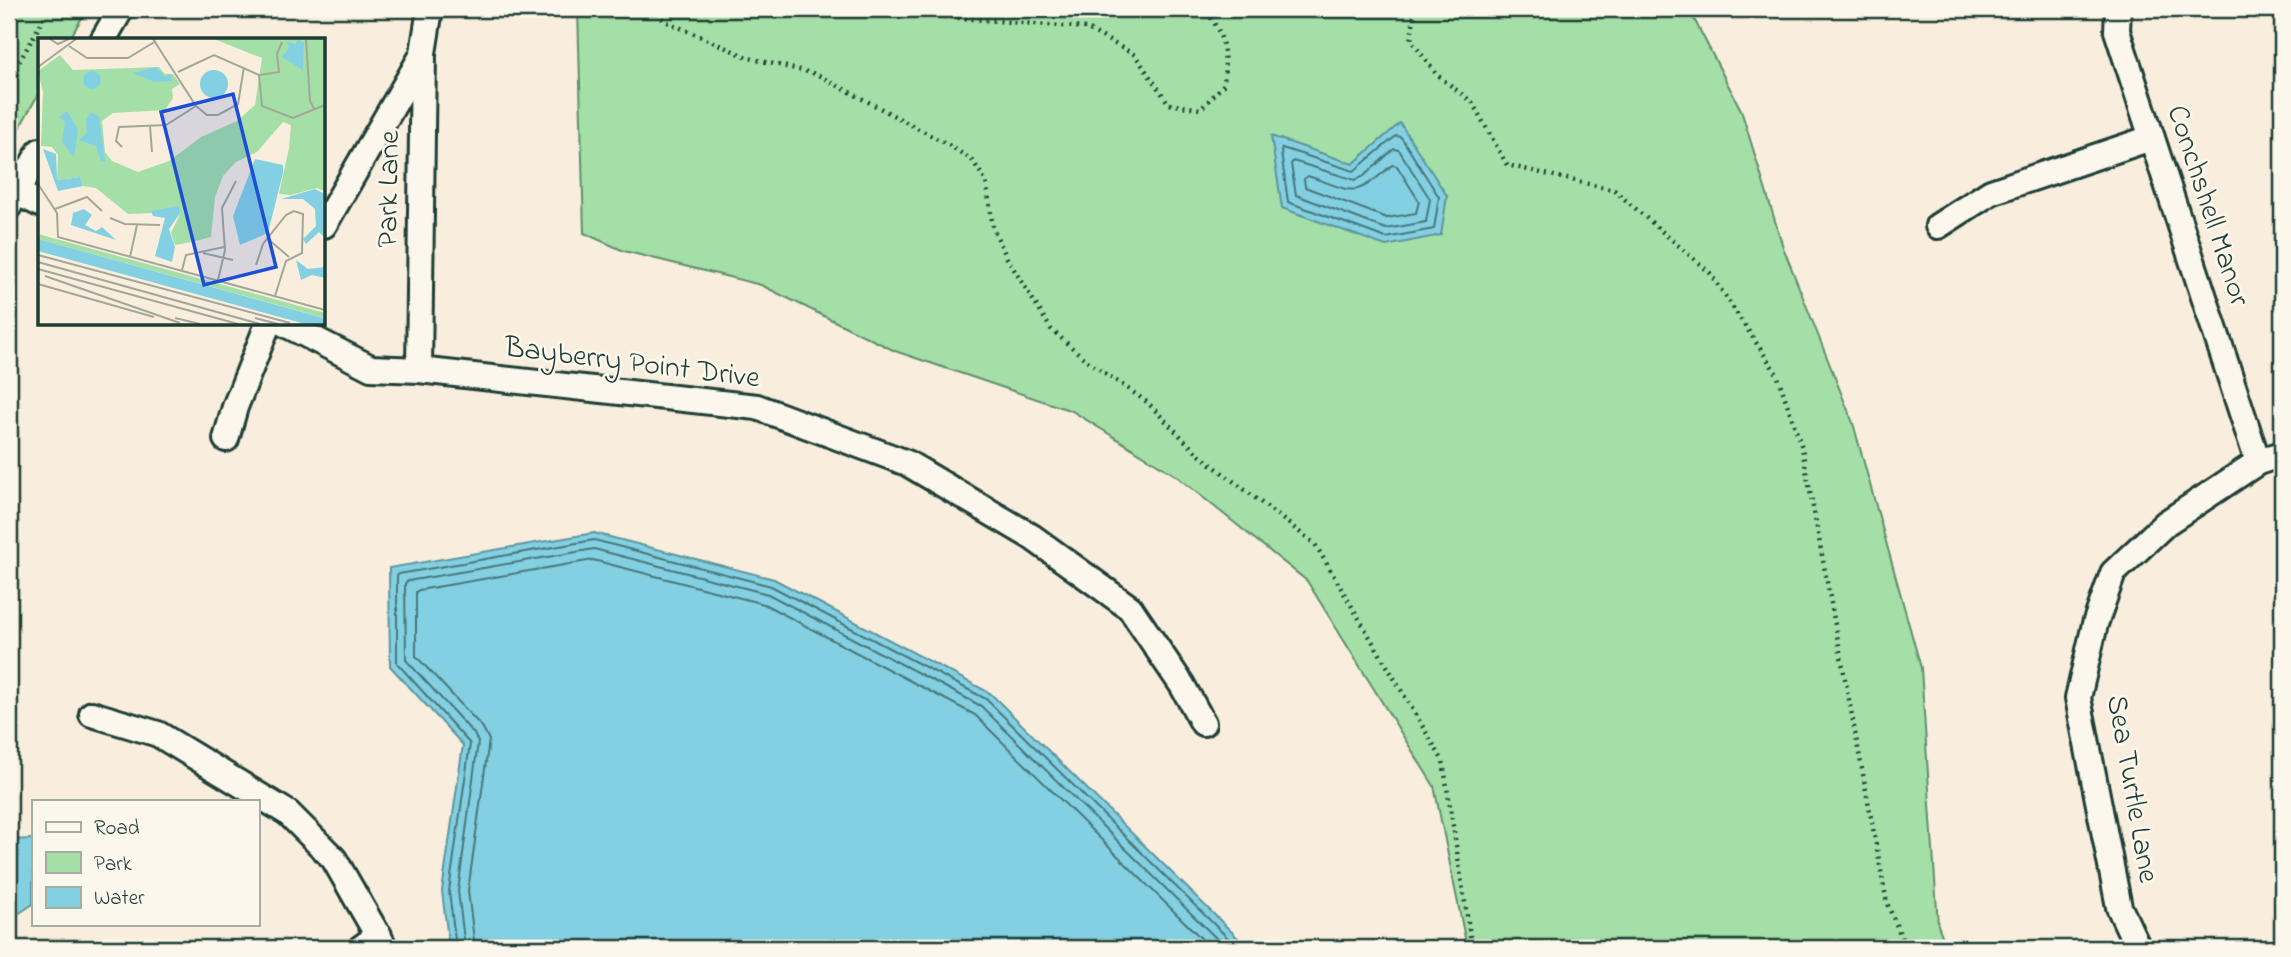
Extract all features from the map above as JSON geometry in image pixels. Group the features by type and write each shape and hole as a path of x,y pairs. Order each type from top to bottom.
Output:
{"street":[{"path":"104,38 121,9"},
{"name":"Park Lane","path":"419,370 424,52 430,9"},
{"name":"Conchshell Manor","path":"2118,9 2117,31 2258,462"},
{"path":"326,222 424,52"},
{"path":"1938,226 1991,192 2151,138"},
{"path":"38,154 13,199 38,204"},
{"path":"226,439 235,407 267,326"},
{"name":"Bayberry Point Drive","path":"289,326 371,368 419,370 757,407 907,463 1032,537 1130,608 1182,685 1203,723"},
{"name":"Sea Turtle Lane","path":"2138,948 2119,907 2078,698 2095,624 2113,573 2165,523 2258,462 2282,454"},
{"path":"92,714 159,734 288,813 334,859 375,944"}],"path":[{"path":"9,80 49,9"},
{"path":"651,9 665,21 749,58 816,74 972,160 986,181 993,228 1007,258 1051,329 1086,360 1147,402 1198,454 1315,544 1443,761 1472,948"},
{"path":"846,9 1086,28 1135,55 1169,104 1201,109 1224,85 1226,52 1214,20 1204,9"},
{"path":"1415,9 1411,40 1437,75 1472,102 1507,165 1615,190 1710,274 1777,374 1802,448 1887,903 1906,948"}],"green space":[{"path":"9,9 87,9 70,38 38,38 38,95 9,147"},
{"path":"578,9 1689,9 1741,110 1783,247 1853,423 1921,668 1938,925 1947,948 1467,948 1434,786 1307,581 1175,475 1072,411 895,351 761,285 624,251 584,233"}],"water":[{"path":"1400,123 1447,196 1441,235 1386,246 1282,208 1271,136 1353,164"},
{"path":"594,533 774,579 990,693 1248,948 449,948 442,891 463,745 390,666 389,568"},
{"path":"32,839 32,905 9,920 9,840"}]}
